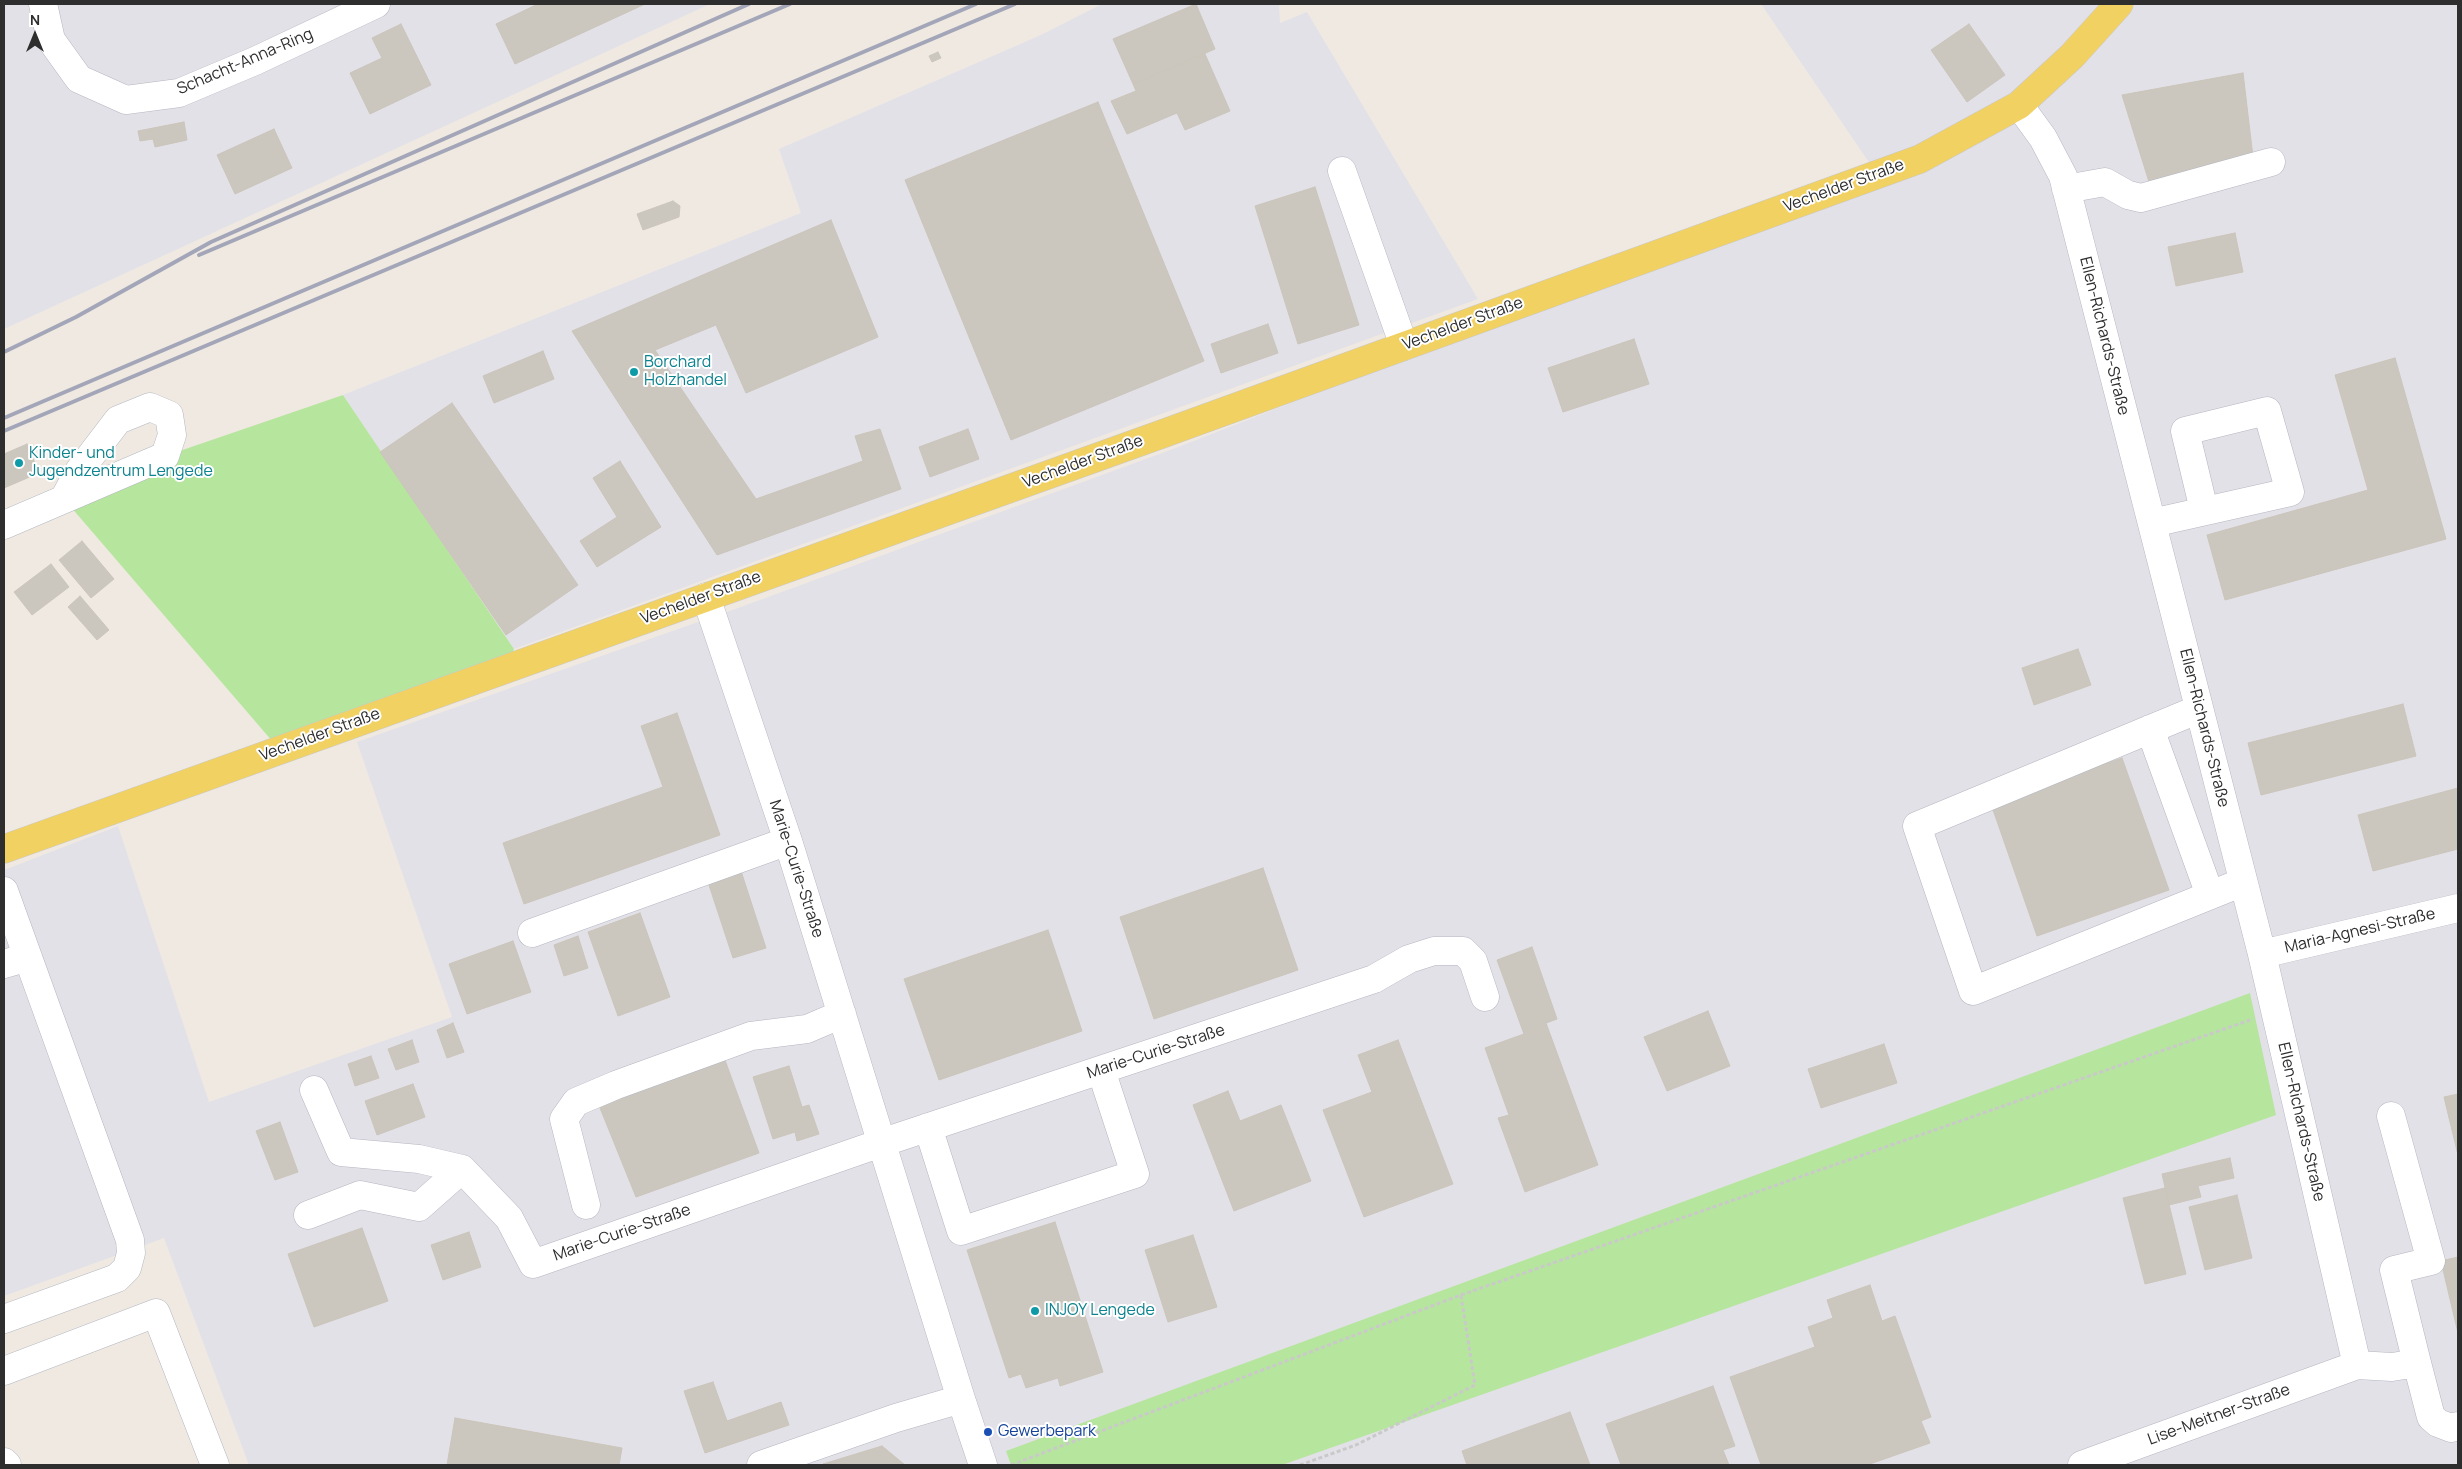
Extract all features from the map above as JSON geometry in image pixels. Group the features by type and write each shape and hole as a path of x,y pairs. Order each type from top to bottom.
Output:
{"main road":[{"name":"Vechelder Straße","path":"4,848 1920,159 2019,105 2072,56 2119,4"}],"street":[{"name":"Schacht-Anna-Ring","path":"43,4 51,40 78,79 126,100 179,93 256,61 376,4"},
{"name":"Ellen-Richards-Straße","path":"2019,105 2043,138 2063,176 2262,954 2357,1364"},
{"path":"2066,189 2105,182 2128,195 2140,198 2271,162"},
{"path":"1342,171 1404,346"},
{"path":"4,525 64,499"},
{"path":"2152,523 2204,510"},
{"name":"Marie-Curie-Straße","path":"706,597 788,841 961,1399 984,1465"},
{"path":"2199,708 1917,826 1973,991 2243,882"},
{"path":"2150,729 2210,896"},
{"path":"532,933 788,841"},
{"path":"4,890 16,960 130,1240 131,1253 127,1268 117,1278 4,1319"},
{"name":"Maria-Agnesi-Straße","path":"2262,954 2458,908"},
{"name":"Marie-Curie-Straße","path":"462,1169 509,1218 533,1264 881,1143 1374,979 1409,959 1434,951 1463,951 1473,961 1485,997"},
{"path":"586,1205 564,1119 576,1102 616,1085 750,1036 807,1029 842,1014"},
{"path":"928,1128 961,1231 1135,1174 1101,1070"},
{"path":"314,1090 341,1152 419,1159 462,1169"},
{"path":"2391,1116 2431,1261 2394,1270 2431,1417 2438,1423 2451,1428 2458,1426"},
{"path":"308,1215 360,1195 419,1207 462,1169"},
{"path":"4,1370 156,1313 214,1465"},
{"path":"2357,1364 2392,1367 2417,1363"},
{"name":"Lise-Meitner-Straße","path":"2082,1465 2357,1364"},
{"path":"761,1465 896,1418 961,1399"},
{"path":"4,1462 7,1465"}],"path":[{"path":"1011,1465 1461,1295 2276,1011"},
{"path":"1300,1465 1356,1445 1475,1385 1461,1295"}],"shaded area":[{"path":"4,4 710,4 4,329"},
{"path":"1102,4 1279,4 1280,23 1307,12 1478,299 514,649 343,395 801,213 779,149 1041,35"},
{"path":"1761,4 2458,4 2458,1465 249,1465 164,1238 4,1296 4,870 118,826 209,1102 452,1017 357,742 738,608 1173,449 1877,174"}],"green space":[{"path":"343,395 514,649 506,668 279,749 64,499 165,456"},
{"path":"2250,993 2276,1115 1282,1465 1011,1465 1006,1451"}],"building":[{"path":"538,4 645,4 515,64 496,24"},
{"path":"1196,4 1215,49 1133,84 1113,39"},
{"path":"401,24 431,85 370,114 350,73 382,58 372,38"},
{"path":"1969,24 2005,75 1967,102 1931,50"},
{"path":"938,52 941,58 932,62 929,56"},
{"path":"1205,54 1230,111 1185,130 1177,113 1127,134 1111,101 1136,91 1133,84"},
{"path":"2243,73 2253,157 2149,182 2122,95"},
{"path":"1098,102 1204,361 1011,440 905,180"},
{"path":"184,122 187,140 155,147 153,139 140,141 138,131"},
{"path":"274,129 292,168 235,194 217,155"},
{"path":"1315,187 1359,325 1298,344 1255,206"},
{"path":"673,201 680,206 679,217 643,230 637,214"},
{"name":"Borchard Holzhandel","path":"831,220 878,337 746,393 716,325 655,350 756,499 863,461 855,436 880,429 901,489 717,555 572,331"},
{"path":"2235,233 2243,272 2176,286 2168,247"},
{"path":"1268,324 1278,353 1221,373 1211,344"},
{"path":"1634,339 1649,384 1563,412 1548,368"},
{"path":"543,351 554,379 494,403 483,376"},
{"path":"2395,358 2446,539 2225,600 2207,535 2368,490 2335,375"},
{"path":"452,403 578,585 506,635 380,452"},
{"path":"968,429 979,459 930,477 919,447"},
{"name":"Kinder- und Jugendzentrum Lengede","path":"27,444 39,473 4,488 4,454"},
{"path":"620,461 661,527 597,567 580,541 617,517 593,478"},
{"path":"82,541 114,579 91,598 59,560"},
{"path":"51,564 69,587 32,615 14,592"},
{"path":"80,596 109,630 97,640 68,607"},
{"path":"2078,649 2091,685 2034,705 2022,668"},
{"path":"2403,704 2416,756 2261,795 2248,743"},
{"path":"677,713 720,835 524,904 503,843 663,787 641,726"},
{"path":"2122,758 2169,890 2037,936 1991,804"},
{"path":"2458,788 2458,849 2373,871 2358,815"},
{"path":"1263,868 1298,970 1154,1019 1120,917"},
{"path":"741,871 766,948 733,958 708,882"},
{"path":"640,913 670,997 618,1016 588,932"},
{"path":"1048,930 1082,1031 939,1080 904,979"},
{"path":"578,936 588,968 564,976 554,945"},
{"path":"513,941 531,992 467,1014 449,964"},
{"path":"1532,947 1557,1019 1546,1023 1598,1165 1525,1192 1498,1118 1509,1115 1485,1048 1524,1034 1497,960"},
{"path":"1708,1011 1730,1066 1667,1091 1644,1037"},
{"path":"453,1023 464,1052 447,1058 437,1030"},
{"path":"412,1040 419,1062 396,1070 388,1049"},
{"path":"1398,1040 1453,1184 1364,1217 1323,1110 1372,1092 1358,1055"},
{"path":"1884,1044 1897,1083 1821,1108 1808,1069"},
{"path":"722,1052 759,1153 636,1197 596,1098"},
{"path":"371,1056 379,1078 355,1086 348,1064"},
{"path":"789,1066 802,1107 809,1105 819,1134 797,1141 795,1132 773,1139 753,1077"},
{"path":"413,1084 425,1117 377,1135 365,1101"},
{"path":"1228,1091 1240,1121 1281,1105 1311,1181 1234,1211 1193,1105"},
{"path":"2458,1094 2458,1155 2444,1097"},
{"path":"280,1122 298,1172 275,1180 256,1131"},
{"path":"2230,1158 2234,1178 2198,1186 2201,1197 2169,1205 2162,1174"},
{"path":"2165,1188 2186,1274 2145,1284 2123,1198"},
{"path":"2237,1195 2252,1258 2205,1270 2189,1207"},
{"name":"INJOY Lengede","path":"1055,1222 1103,1372 1060,1386 1058,1378 1026,1388 1021,1374 1009,1378 967,1250"},
{"path":"362,1228 388,1301 314,1327 288,1254"},
{"path":"469,1232 481,1267 443,1280 431,1245"},
{"path":"1193,1235 1217,1307 1168,1322 1145,1250"},
{"path":"2458,1257 2458,1333 2441,1261"},
{"path":"1870,1285 1882,1321 1895,1316 1931,1417 1921,1421 1930,1443 1867,1465 1799,1465 1798,1463 1790,1465 1761,1465 1730,1377 1815,1347 1808,1327 1833,1318 1827,1300"},
{"path":"713,1382 727,1421 781,1402 789,1425 705,1453 684,1391"},
{"path":"1713,1386 1735,1446 1723,1450 1729,1465 1621,1465 1606,1424"},
{"path":"1570,1412 1590,1465 1467,1465 1462,1451"},
{"path":"455,1418 622,1448 619,1465 447,1465"},
{"path":"882,1446 905,1465 823,1464"}],"railway":[{"path":"4,352 76,317 211,242 749,4"},
{"path":"199,255 790,4"},
{"path":"4,418 976,4"},
{"path":"4,431 1015,4"}],"place":[{"name":"Borchard Holzhandel","path":"634,372"},
{"name":"Kinder- und Jugendzentrum Lengede","path":"19,463"},
{"name":"INJOY Lengede","path":"1035,1311"},
{"name":"Gewerbepark","path":"988,1432"}]}
